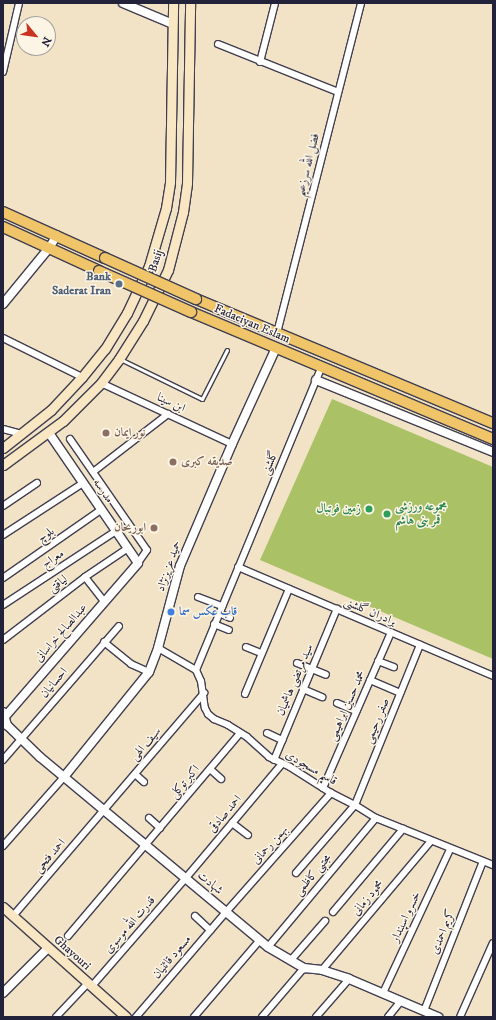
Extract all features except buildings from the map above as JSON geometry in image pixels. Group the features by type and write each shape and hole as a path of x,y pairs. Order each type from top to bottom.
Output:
{"main road":[{"name":"Basij","path":"3,448 51,410 82,377 105,349 127,313 149,266 166,208 171,157 173,3"},
{"name":"Basij","path":"3,465 49,433 101,383 119,359 143,321 168,270 182,212 187,183 189,153 190,3"},
{"name":"Fadaeiyan Eslam","path":"3,212 57,235 196,299 493,423"},
{"name":"Fadaeiyan Eslam","path":"3,227 191,312 321,368 493,439"},
{"name":"Ghayouri","path":"3,908 126,1017"}],"street":[{"path":"3,72 19,3"},
{"path":"123,3 173,24"},
{"path":"260,62 275,3"},
{"name":"فضل الله سرزعیم","path":"277,333 361,3"},
{"path":"218,44 338,92"},
{"path":"3,304 49,248 57,235"},
{"path":"3,338 82,377"},
{"name":"حمید عزیزنژاد","path":"64,777 149,672 158,648 180,566 232,444 276,348"},
{"name":"گلشنی","path":"196,670 321,368"},
{"path":"316,380 493,452"},
{"name":"ابن سینا","path":"101,383 232,444"},
{"path":"93,472 168,414"},
{"path":"3,430 22,434"},
{"name":"مدرسه","path":"49,433 138,563"},
{"path":"70,439 147,550 138,563"},
{"path":"3,535 83,483"},
{"path":"3,506 37,484"},
{"name":"بلوچ","path":"3,578 101,510"},
{"name":"معراج","path":"3,605 116,531"},
{"name":"لیاقتی","path":"5,638 85,577 128,548"},
{"name":"عبدالصالح خراسانی","path":"3,716 138,563"},
{"name":"برادران گلشنی","path":"238,567 493,676"},
{"path":"85,577 104,601"},
{"path":"244,694 289,589"},
{"path":"198,597 222,606"},
{"name":"سید مرتضی هاشمیان","path":"274,760 337,610"},
{"path":"219,613 230,618"},
{"path":"214,624 229,630"},
{"name":"احسانیان","path":"3,760 119,626"},
{"path":"3,630 5,638"},
{"name":"محمد حسین ابراهیمی","path":"323,788 391,632"},
{"path":"104,642 131,664 149,672"},
{"name":"صفر رحیمی","path":"296,873 355,805 420,645"},
{"path":"246,647 261,653"},
{"path":"158,648 196,670"},
{"path":"378,661 394,667"},
{"path":"297,663 326,676"},
{"name":"قاسم مسجودی","path":"196,670 202,681 205,708 208,714 214,719 247,737 274,760 310,778 331,793 376,818 493,865"},
{"path":"370,680 400,693"},
{"path":"303,689 322,697"},
{"name":"سیف الهی","path":"104,810 204,693"},
{"path":"337,703 356,711"},
{"name":"شهادت","path":"3,716 7,725 64,777 185,879 268,946 304,968 322,970 349,979 438,1017"},
{"name":"اکبر توکلی","path":"68,936 240,733"},
{"path":"266,733 282,740"},
{"name":"احمد صادقی","path":"185,879 282,764"},
{"path":"210,770 221,779"},
{"path":"135,774 144,782"},
{"path":"3,846 64,777"},
{"name":"بهمن رحمانی","path":"226,912 331,793"},
{"name":"احمد فتحی","path":"13,916 104,810"},
{"path":"149,818 160,828"},
{"name":"مجتبی کاظمی","path":"268,946 376,818"},
{"path":"232,823 248,835"},
{"path":"333,912 404,829"},
{"name":"محمود زمانی","path":"322,970 431,841"},
{"name":"خسرو اسپندار","path":"382,994 450,849"},
{"name":"کریم احمدی","path":"424,1011 483,861"},
{"name":"قدرت الله موسوی","path":"56,1017 90,985 185,879"},
{"name":"مسعود قائنیان","path":"136,1017 226,912"},
{"path":"195,916 210,930"},
{"path":"290,960 325,921"},
{"path":"194,1017 260,940"},
{"path":"460,1017 493,943"},
{"path":"3,993 48,948"},
{"path":"262,1017 304,968"},
{"path":"316,1017 349,979"},
{"path":"388,1017 401,1002"}],"lane":[{"path":"119,359 202,399 228,350"}],"green space":[{"name":"مجموعه ورزشی قمر بنی هاشم","path":"332,399 493,467 493,659 260,560"}],"place":[{"name":"Bank Saderat Iran","path":"119,284"},
{"name":"نور ایمان","path":"106,433"},
{"name":"صدیقه کبری","path":"173,462"},
{"name":"زمین فوتبال","path":"369,509"},
{"name":"مجموعه ورزشی قمر بنی هاشم","path":"387,514"},
{"name":"ابوریحان","path":"154,528"},
{"name":"قاب عکس سما","path":"171,612"}]}
